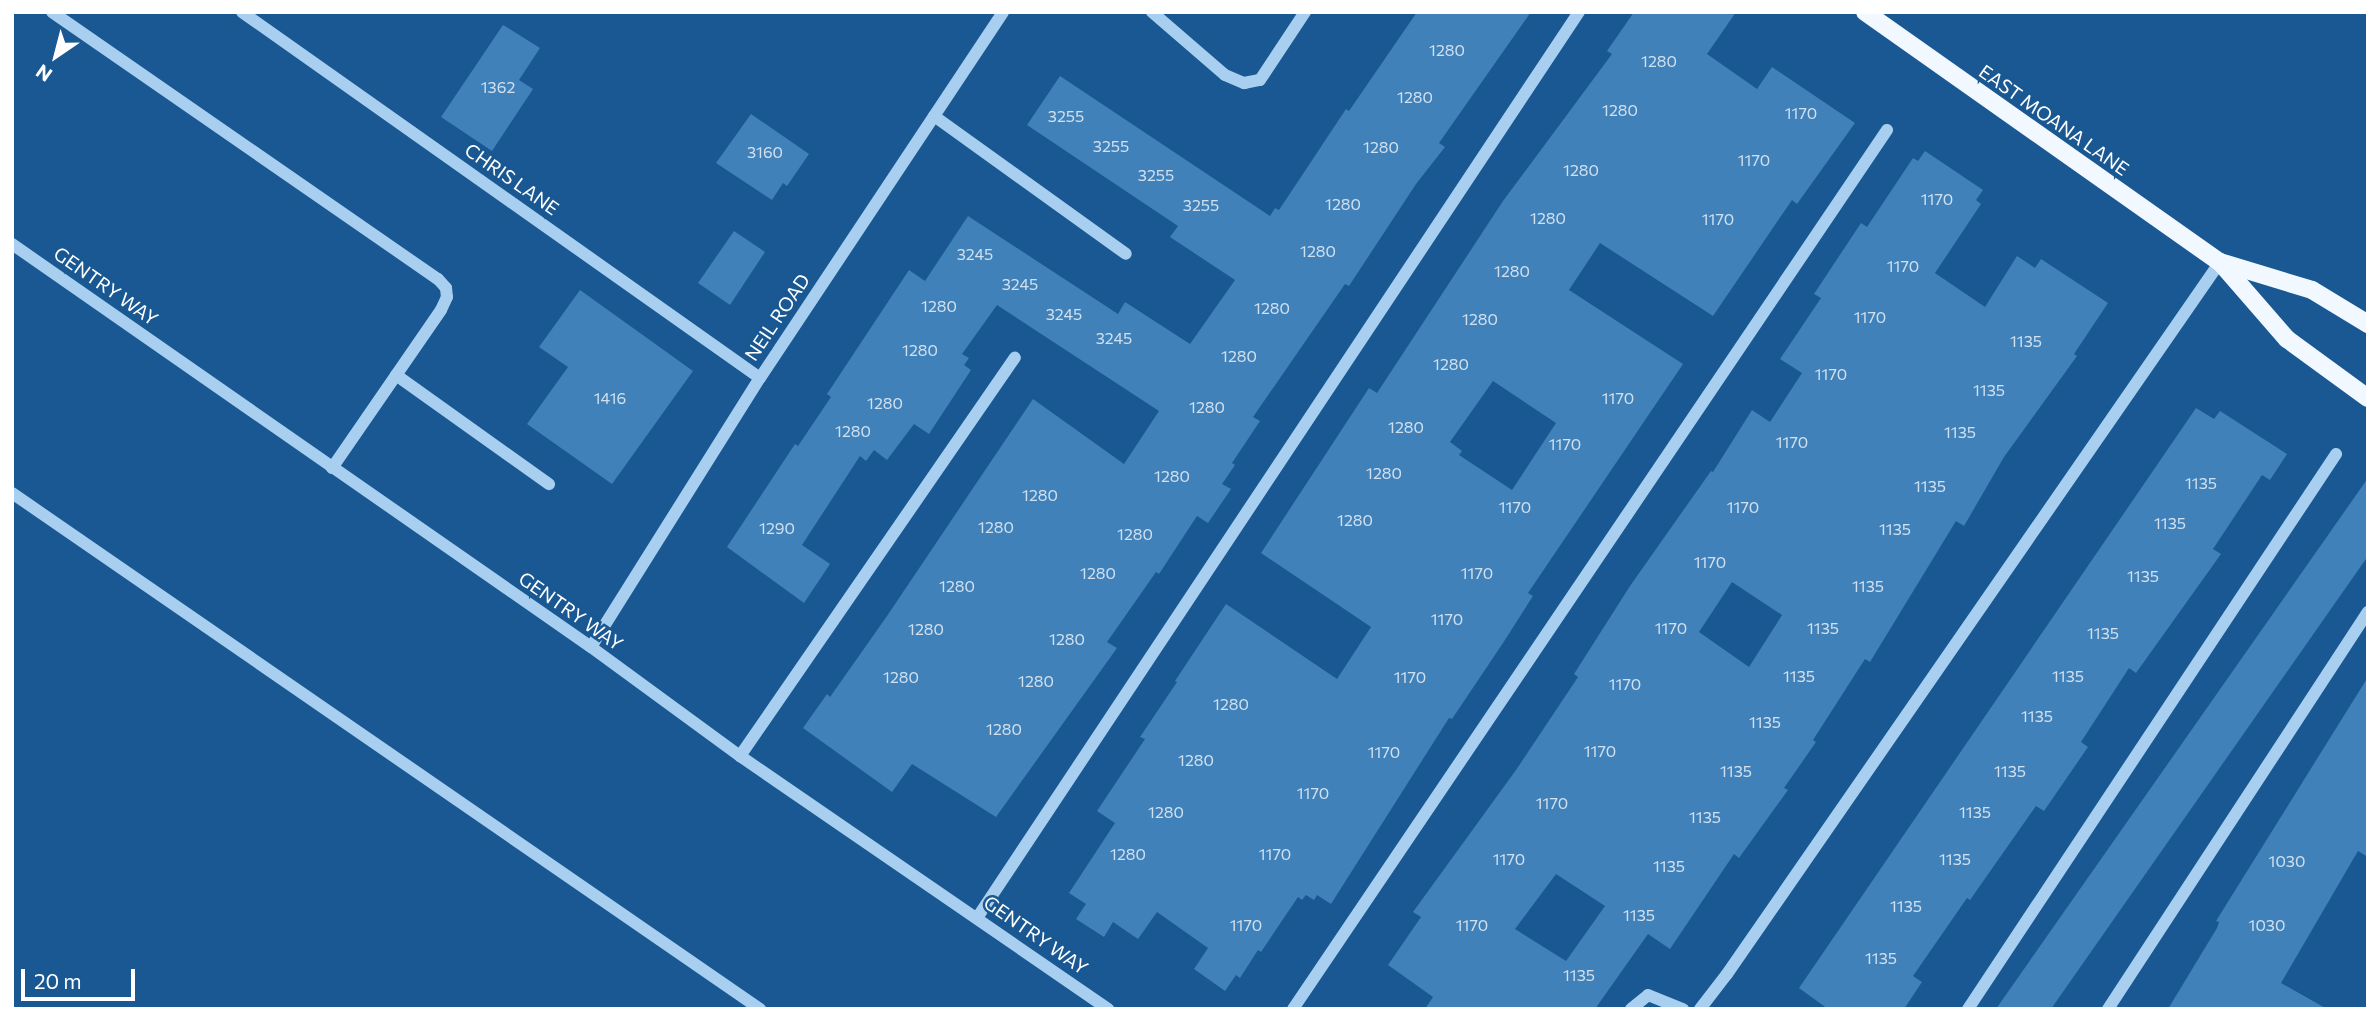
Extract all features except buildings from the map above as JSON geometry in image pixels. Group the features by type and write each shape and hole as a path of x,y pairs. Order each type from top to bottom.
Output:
{"main road":[{"name":"EAST MOANA LANE","path":"1865,12 2220,262 2287,339 2368,398"},
{"name":"EAST MOANA LANE","path":"2220,262 2312,290 2368,324"}],"street":[{"path":"52,12 438,279 446,288 447,297 332,468"},
{"name":"CHRIS LANE","path":"242,12 760,378"},
{"name":"NEIL ROAD","path":"591,647 760,378 1003,12"},
{"path":"1152,12 1225,75 1244,83 1260,80 1305,12"},
{"path":"977,918 1579,12"},
{"path":"934,116 1126,254"},
{"path":"1293,1009 1887,130"},
{"name":"GENTRY WAY","path":"12,244 591,647 740,756 1108,1009"},
{"path":"1700,1009 1727,974 2220,262"},
{"path":"740,756 1015,358"},
{"path":"396,375 549,484"},
{"path":"1968,1009 2336,454"},
{"path":"12,493 761,1009"},
{"path":"2108,1009 2368,612"},
{"path":"1631,1009 1648,995 1683,1009"}]}
